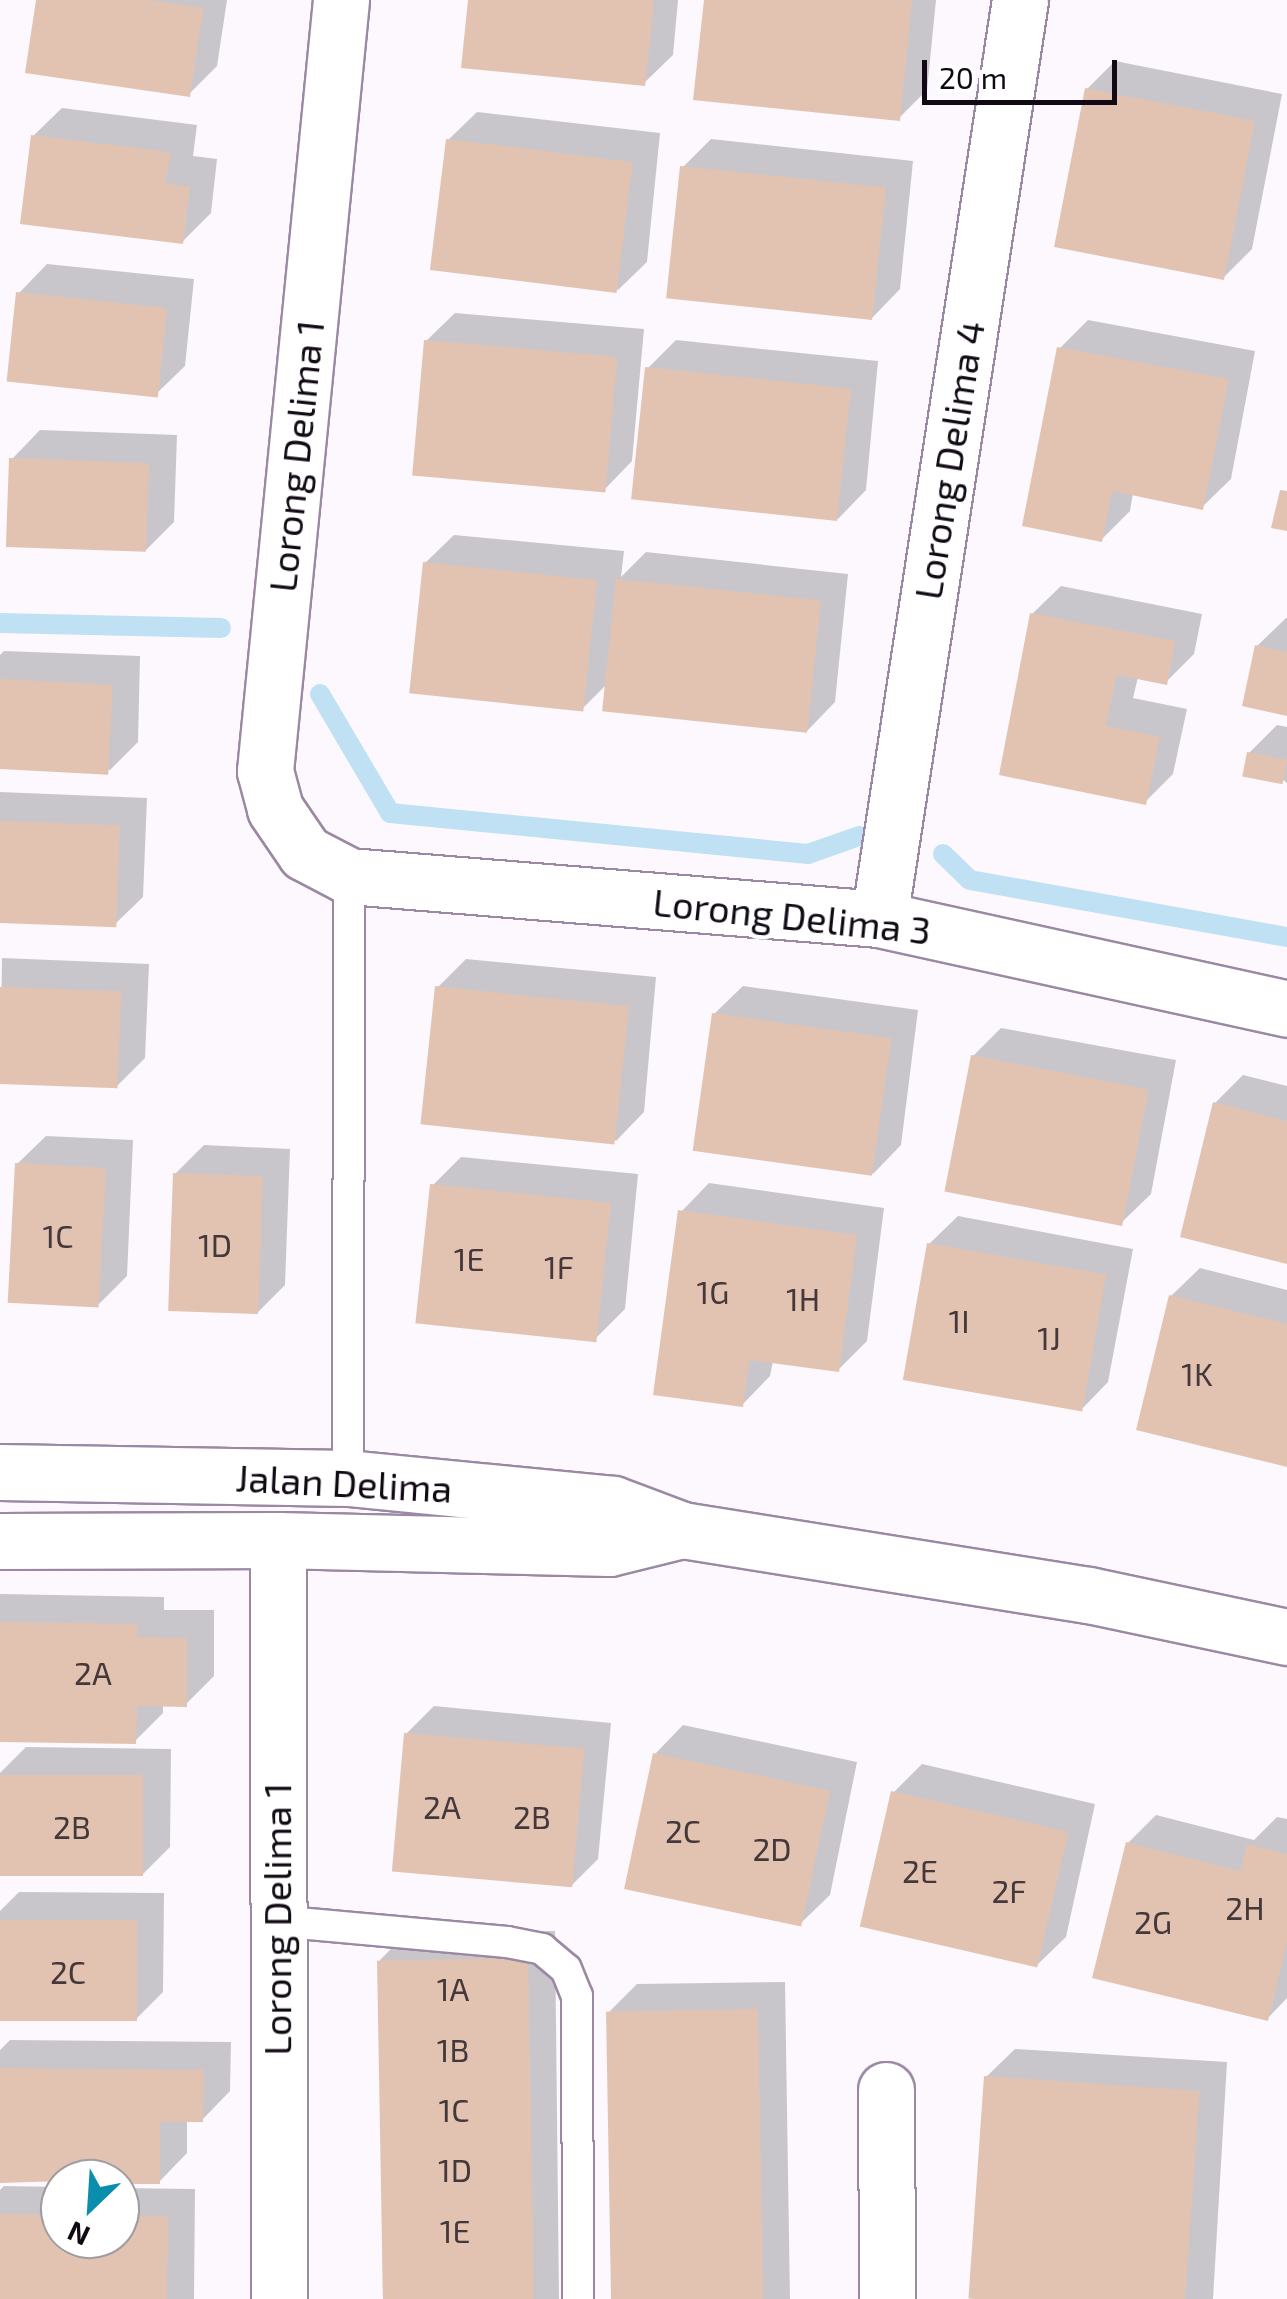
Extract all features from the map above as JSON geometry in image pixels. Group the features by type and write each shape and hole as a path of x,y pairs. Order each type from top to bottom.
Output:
{"street":[{"name":"Lorong Delima 1","path":"341,0 265,771 276,809 305,853 350,876"},
{"name":"Lorong Delima 4","path":"879,919 1020,0"},
{"name":"Lorong Delima 3","path":"350,876 879,919 1287,1009"},
{"name":"Jalan Delima","path":"0,1472 348,1478 613,1504 682,1530 1089,1595 1287,1637"},
{"name":"Jalan Delima","path":"0,1541 278,1540 610,1548 682,1530"},
{"name":"Lorong Delima 1","path":"278,1540 279,2299"},
{"path":"886,2090 886,2299"}],"lane":[{"path":"348,1478 350,876"},
{"path":"276,1922 507,1942 542,1949 566,1970 577,1996 578,2299"}],"building":[{"path":"36,0 149,0 203,8 190,97 25,73"},
{"path":"468,0 654,0 645,86 461,68"},
{"path":"704,0 912,0 900,121 693,100"},
{"path":"1085,88 1255,121 1224,280 1054,247"},
{"path":"31,135 170,152 166,184 190,187 183,244 20,224"},
{"path":"446,139 633,162 617,293 430,270"},
{"path":"680,166 886,188 872,320 666,298"},
{"path":"16,292 167,308 158,397 7,382"},
{"path":"424,340 617,357 605,492 412,475"},
{"path":"1057,347 1229,379 1203,510 1112,491 1102,542 1022,526"},
{"path":"645,367 851,389 837,521 631,499"},
{"path":"9,458 149,463 146,552 6,547"},
{"path":"1280,490 1287,491 1287,531 1271,528"},
{"path":"423,562 597,580 583,712 409,693"},
{"path":"616,579 821,601 807,733 602,711"},
{"path":"1030,613 1175,641 1167,685 1117,675 1106,726 1160,737 1146,805 999,775"},
{"path":"1255,645 1287,652 1287,716 1242,706"},
{"path":"0,679 113,685 108,775 0,769"},
{"path":"1247,752 1287,760 1282,784 1242,777"},
{"path":"0,821 120,825 116,927 0,923"},
{"path":"435,986 629,1006 614,1145 420,1124"},
{"path":"0,987 121,991 118,1088 0,1084"},
{"path":"712,1013 891,1038 872,1176 693,1151"},
{"path":"971,1055 1149,1090 1122,1226 944,1191"},
{"path":"1213,1102 1287,1121 1287,1264 1180,1237"},
{"path":"15,1163 106,1168 99,1308 8,1303"},
{"path":"173,1173 263,1176 258,1314 168,1311"},
{"path":"430,1184 611,1203 596,1342 415,1323"},
{"path":"678,1210 857,1235 839,1372 749,1360 743,1407 653,1395"},
{"path":"927,1243 1106,1275 1082,1411 903,1380"},
{"path":"1169,1295 1287,1324 1287,1467 1136,1430"},
{"path":"0,1622 137,1624 137,1637 187,1638 187,1707 137,1706 136,1744 0,1742"},
{"path":"404,1733 584,1749 572,1887 392,1871"},
{"path":"653,1753 830,1791 801,1927 624,1889"},
{"path":"0,1775 143,1775 143,1876 0,1876"},
{"path":"891,1791 1068,1832 1037,1967 860,1926"},
{"path":"1126,1842 1240,1871 1247,1844 1287,1854 1287,1942 1268,2021 1092,1978"},
{"path":"0,1920 137,1920 137,2021 0,2021"},
{"path":"528,1958 534,2299 383,2299 377,1961"},
{"path":"758,2009 763,2299 611,2299 606,2012"},
{"path":"0,2068 204,2070 203,2122 160,2122 160,2184 140,2184 140,2159 40,2159 40,2182 0,2183"},
{"path":"984,2076 1199,2091 1185,2299 968,2298"},
{"path":"0,2214 40,2215 40,2259 140,2259 140,2216 168,2216 167,2299 0,2299"}],"waterway":[{"path":"0,623 221,628"},
{"path":"320,694 390,813 808,854 859,836"},
{"path":"943,854 970,880 1287,937"}]}
